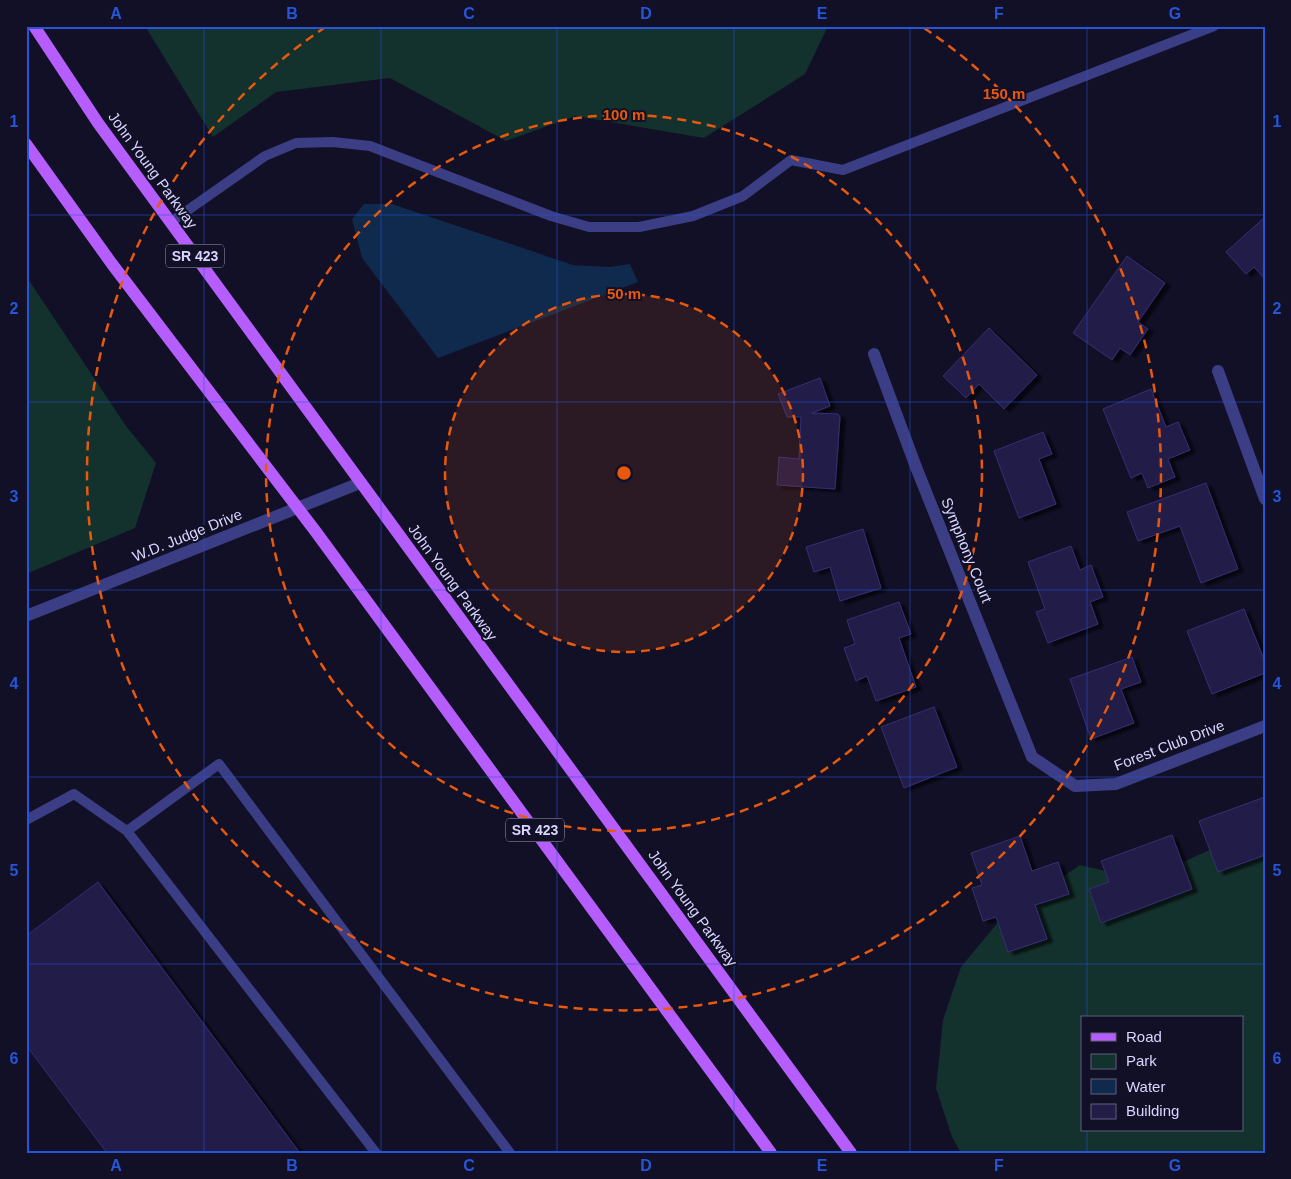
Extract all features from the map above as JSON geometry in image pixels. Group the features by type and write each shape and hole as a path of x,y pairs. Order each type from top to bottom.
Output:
{"main road":[{"name":"John Young Parkway","path":"34,26 98,123 851,1153"},
{"name":"SR 423","path":"26,144 112,264 298,508 770,1153"}],"street":[{"name":"Symphony Court","path":"874,354 916,467 1032,757"},
{"path":"1218,371 1265,499"},
{"name":"W.D. Judge Drive","path":"26,616 360,483"},
{"name":"Forest Club Drive","path":"1032,757 1075,786 1116,784 1265,726"}],"lane":[{"path":"171,222 265,156 296,143 333,142 370,146 551,216 589,227 639,227 693,216 743,196 791,160 843,170 1214,26"},
{"path":"127,831 218,764 510,1153"},
{"path":"26,820 74,794 127,831 376,1153"}],"green space":[{"path":"145,26 828,26 805,74 704,138 575,116 506,141 390,78 276,92 213,137"},
{"path":"26,276 126,426 156,463 135,528 26,574"},
{"path":"1232,840 1265,846 1265,1153 961,1153 952,1137 936,1088 943,1020 961,967 1000,920 1080,865 1131,877 1174,866"}],"water":[{"path":"364,204 392,204 573,265 610,267 630,264 638,282 438,358 362,258 352,219"}],"building":[{"path":"1265,217 1265,279 1254,267 1246,274 1226,252"},
{"path":"1127,256 1165,283 1138,322 1148,329 1130,355 1120,348 1112,360 1073,333"},
{"path":"989,328 1037,375 1004,409 979,384 966,398 943,376"},
{"path":"820,378 830,406 812,413 838,414 840,417 835,489 777,485 779,457 799,459 801,417 787,417 778,394"},
{"path":"1151,389 1166,427 1178,422 1190,450 1168,459 1175,477 1148,488 1142,473 1131,478 1103,409"},
{"path":"1043,432 1052,454 1039,459 1056,504 1019,518 994,451"},
{"path":"1206,483 1238,569 1201,583 1180,526 1138,541 1127,512"},
{"path":"863,529 881,588 840,601 830,567 814,572 806,547"},
{"path":"1071,546 1080,570 1091,565 1103,597 1090,602 1098,624 1048,643 1036,612 1045,609 1028,562"},
{"path":"899,602 911,634 899,638 916,687 876,701 867,676 856,681 844,648 855,644 847,620"},
{"path":"1244,609 1265,662 1265,673 1212,694 1187,631"},
{"path":"1132,657 1141,682 1121,689 1134,723 1091,739 1070,679"},
{"path":"934,707 957,767 904,788 881,727"},
{"path":"1265,797 1265,855 1218,872 1199,821"},
{"path":"1172,835 1192,889 1101,923 1089,889 1109,882 1101,861"},
{"path":"1020,836 1032,871 1058,862 1069,894 1035,905 1047,939 1008,952 996,917 983,921 972,888 982,885 971,853"},
{"path":"98,882 300,1153 107,1153 26,1045 26,936"}]}
